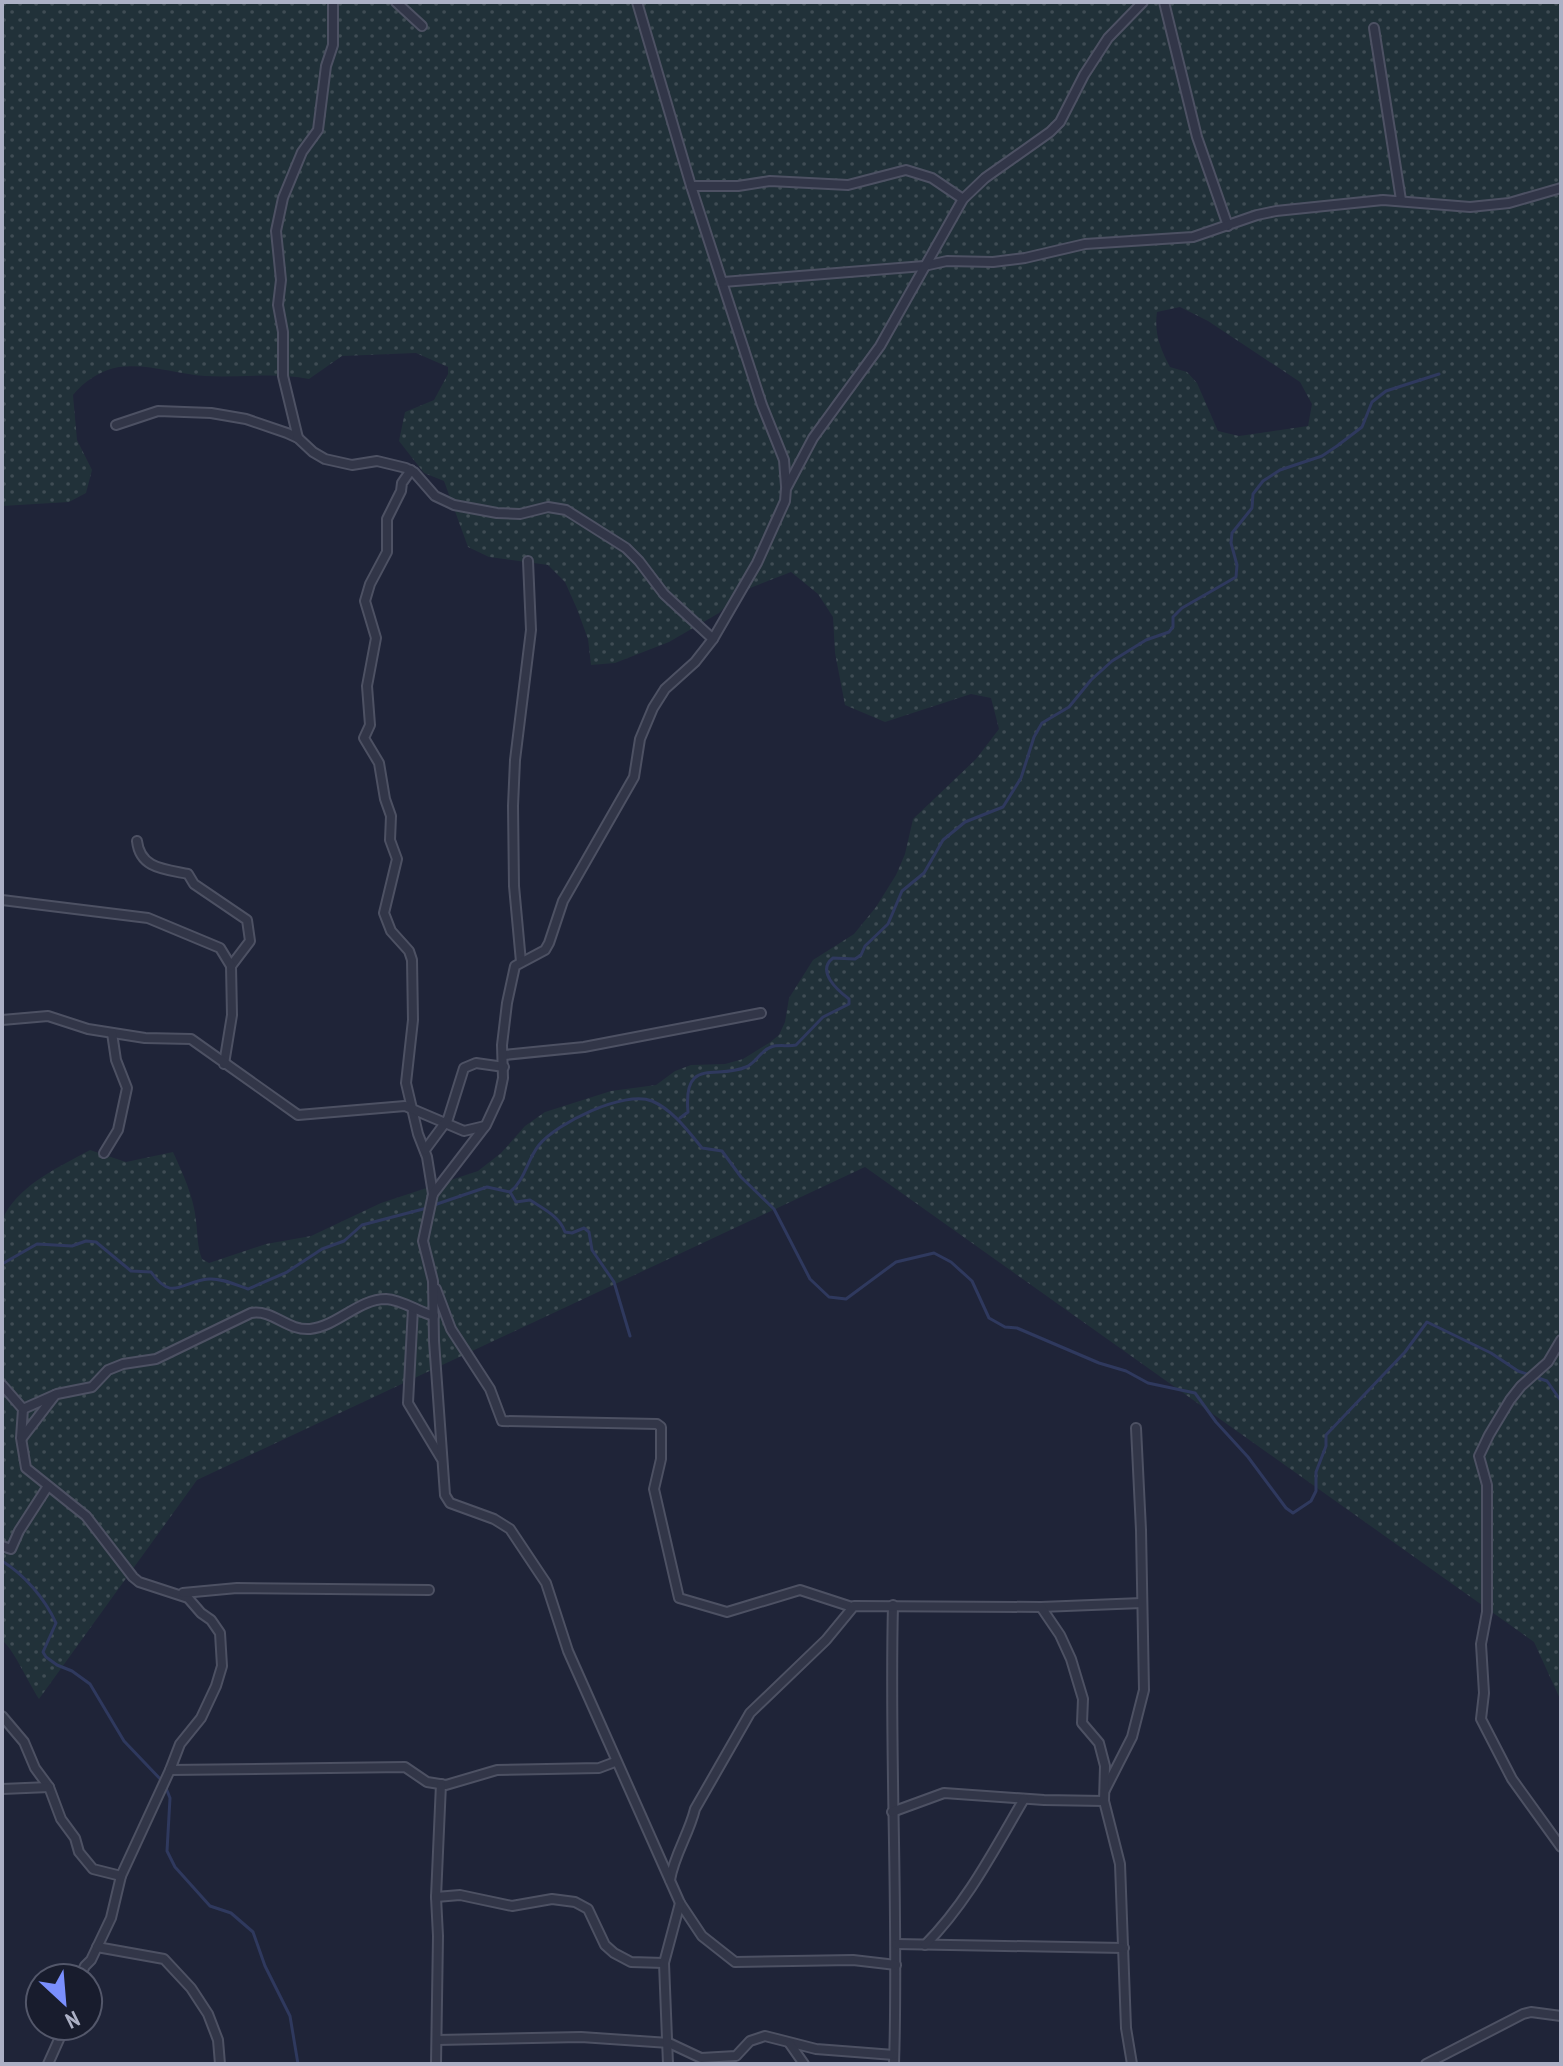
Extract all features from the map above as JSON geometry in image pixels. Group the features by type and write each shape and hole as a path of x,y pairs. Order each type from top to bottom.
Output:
{"street":[{"path":"298,438 283,376 283,332 278,305 281,280 276,231 283,198 302,152 318,130 326,66 333,45 333,2"},
{"path":"396,2 422,26"},
{"path":"433,1194 486,1125 499,1097 504,1067 503,1037 515,966 545,950 563,901 634,777 640,739 660,696 695,662 713,639 768,539 785,501 784,460 762,405 691,186 637,2"},
{"path":"786,489 813,438 880,346 963,199 985,178 1060,122 1084,75 1108,38 1143,2"},
{"path":"1164,2 1197,137 1228,226"},
{"path":"1374,28 1401,200"},
{"path":"691,186 738,186 770,181 848,185 906,170 932,178 963,199"},
{"path":"723,282 924,266 947,261 1004,261 1085,244 1193,237 1276,211 1401,200 1470,207 1509,203 1561,188"},
{"path":"116,425 158,411 211,413 246,419 298,438 325,459 352,465 377,461 411,470 435,496 454,505 520,514 548,507 558,508 626,548 664,594 713,639"},
{"path":"411,470 387,519 387,552 370,584 365,601 376,638 367,686 370,725 364,738 379,763 391,816 390,840 397,859 384,913 391,931 409,951 412,960 412,1042 406,1073 433,1194 423,1241 433,1281 451,1329 490,1389 502,1421 657,1424 661,1427 661,1459 654,1489 679,1598 727,1612 800,1590 852,1607 1041,1607 1142,1603"},
{"path":"521,962 514,886 513,806 515,760 531,630 528,561"},
{"path":"137,841 139,857 145,862 188,874 194,884 247,920 250,941 231,966"},
{"path":"2,900 148,918 220,948 231,966 232,1015 224,1064"},
{"path":"504,1055 584,1047 761,1013"},
{"path":"2,1020 48,1016 112,1033 145,1038 191,1039 298,1115 411,1106 464,1131 486,1125"},
{"path":"104,1153 118,1130 127,1088 116,1060 112,1033"},
{"path":"425,1150 445,1124 464,1068 476,1063 504,1067"},
{"path":"433,1281 442,1460 447,1500 510,1529 546,1583 568,1651 591,1699 615,1762 680,1903 702,1936 735,1962 853,1960 896,1965"},
{"path":"23,1409 57,1394 92,1387 108,1370 123,1364 156,1359 251,1313 262,1312 292,1327 309,1329 330,1324 376,1301 387,1299 434,1316"},
{"path":"413,1308 408,1403 442,1460"},
{"path":"1561,1340 1548,1362 1510,1400 1479,1456 1487,1485 1487,1612 1481,1644 1484,1693 1481,1719 1512,1779 1561,1847"},
{"path":"2,1385 23,1409 21,1438 26,1468 86,1516 139,1582 188,1598 218,1627 222,1666 216,1686 201,1718 180,1744 121,1876 111,1918 88,1962"},
{"path":"21,1438 57,1394"},
{"path":"1104,1797 1139,1716 1144,1690 1136,1428"},
{"path":"2,1546 11,1549 48,1486"},
{"path":"178,1593 237,1588 429,1590"},
{"path":"437,2040 581,2037 669,2043 696,2058 708,2059 736,2056 750,2041 760,2037 894,2060 893,1605"},
{"path":"670,1880 672,1864 695,1809 750,1713 826,1640 852,1607"},
{"path":"1041,1607 1060,1635 1071,1659 1083,1699 1082,1723 1099,1743 1105,1766 1104,1797 1120,1864 1126,2028 1132,2064"},
{"path":"2,1716 24,1742 35,1768 49,1787 61,1819 75,1838 79,1852 93,1869 121,1876"},
{"path":"170,1770 405,1767 427,1782 455,1784 497,1770 599,1768 615,1762"},
{"path":"436,2064 436,1897 441,1784"},
{"path":"2,1789 49,1787"},
{"path":"892,1812 944,1793 1024,1799 1104,1797"},
{"path":"925,1945 950,1920 992,1858 1024,1799"},
{"path":"436,1897 460,1895 512,1906 552,1899 575,1902 588,1909 605,1945 614,1953 631,1962 664,1963"},
{"path":"668,2064 664,1963 680,1903"},
{"path":"896,1944 1124,1948"},
{"path":"97,1947 164,1959 191,1988 208,2014 218,2040 220,2064"},
{"path":"1426,2064 1523,2014 1531,2012 1561,2016"},
{"path":"48,2064 58,2042"},
{"path":"790,2043 801,2062"}],"shaded area":[{"path":"2,2 1561,2 1561,1701 1534,1642 865,1167 197,1480 39,1699 2,1640 2,1232 5,1214 21,1193 43,1176 90,1150 126,1162 173,1152 193,1203 200,1254 209,1263 266,1244 311,1236 381,1203 478,1171 501,1153 525,1126 545,1112 611,1091 656,1085 675,1071 691,1065 725,1064 743,1059 779,1035 785,1022 789,998 813,960 854,934 896,875 905,854 913,819 976,759 999,729 991,698 971,694 885,722 845,705 835,653 833,617 818,594 791,572 740,592 719,613 669,642 615,663 591,665 588,639 565,582 548,565 489,557 468,547 444,481 424,473 399,441 405,412 434,400 448,374 448,367 416,353 342,356 309,379 205,376 140,366 106,371 87,381 73,395 77,440 92,470 86,493 69,502 2,506","holes":["1180,307 1208,321 1300,382 1312,404 1308,426 1239,436 1218,431 1197,383 1187,372 1170,367 1156,327 1157,312"]}],"waterway":[{"path":"680,1118 688,1112 688,1095 696,1077 746,1067 771,1047 796,1045 823,1017 849,1004 849,999 830,980 828,963 833,958 855,959 861,955 865,946 888,924 902,891 924,873 943,840 965,822 1003,807 1021,778 1034,737 1042,723 1069,707 1112,661 1146,640 1169,632 1173,627 1173,617 1182,608 1236,577 1232,533 1252,508 1253,494 1263,481 1280,470 1322,456 1337,446 1362,427 1372,402 1386,391 1439,374"},
{"path":"434,1205 487,1187 510,1192 519,1182 539,1145 560,1127 609,1104 625,1100 652,1101 673,1115 702,1148 722,1151 741,1177 774,1209 810,1279 829,1297 846,1299 896,1262 934,1253 951,1262 972,1281 989,1318 1005,1327 1017,1328 1099,1363 1126,1371 1148,1383 1195,1393 1293,1513 1311,1501 1316,1491 1316,1472 1326,1446 1326,1435 1405,1352 1427,1322 1491,1353 1518,1371 1547,1381 1561,1401"},
{"path":"510,1192 516,1202 530,1200 546,1210 565,1232 572,1233 584,1228 589,1232 592,1250 614,1282 630,1336"},
{"path":"2,1264 37,1244 72,1246 86,1241 96,1242 131,1271 151,1272 165,1286 178,1288 214,1279 248,1289 287,1272 322,1249 344,1241 362,1225 427,1208"},
{"path":"2,1561 34,1588 56,1623 43,1652 46,1657 90,1684 124,1741 164,1783 170,1798 167,1851 175,1867 210,1906 231,1913 253,1932 265,1966 290,2016 298,2064"}]}
